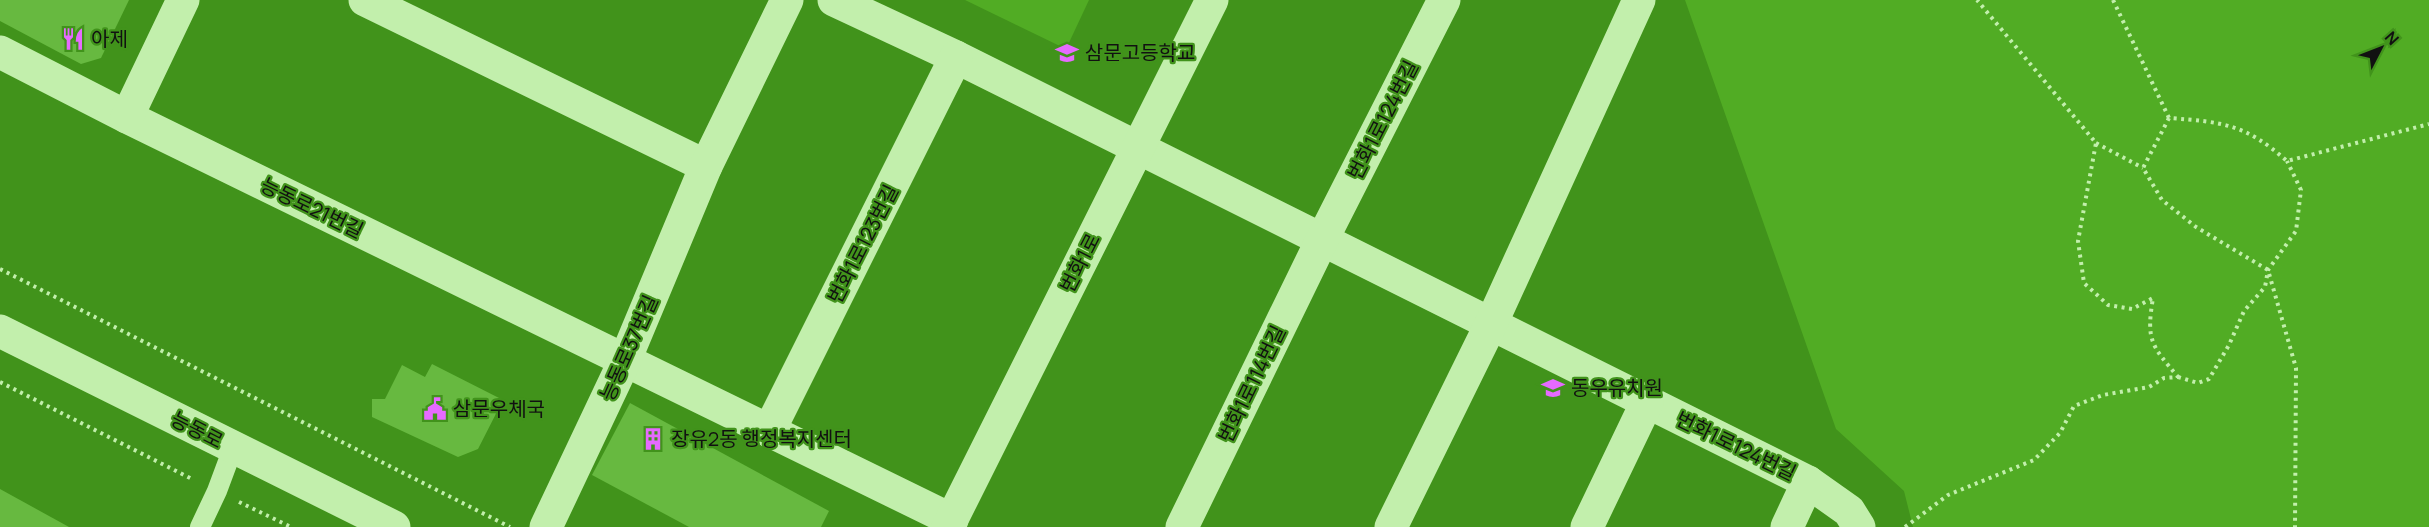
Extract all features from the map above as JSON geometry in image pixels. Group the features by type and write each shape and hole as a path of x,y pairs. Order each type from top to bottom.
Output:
{"street":[{"path":"127,117 183,0"},
{"path":"365,0 706,166"},
{"name":"능동로37번길","path":"546,527 625,360 706,166 787,0"},
{"path":"834,0 956,57 1137,148"},
{"name":"번화1로","path":"950,523 1212,0"},
{"name":"번화1로124번길","path":"1322,240 1444,0"},
{"path":"1391,527 1491,324 1639,0"},
{"name":"능동로21번길","path":"0,52 127,117 769,431 950,523"},
{"name":"번화1로123번길","path":"769,431 956,57"},
{"name":"번화1로124번길","path":"1137,148 1809,482 1854,519"},
{"name":"번화1로114번길","path":"1182,527 1322,240"},
{"name":"능동로","path":"0,331 394,527"},
{"path":"1587,527 1647,402"},
{"path":"1787,527 1809,482"}],"lane":[{"path":"200,527 217,491 233,448"}],"path":[{"path":"1977,0 2096,143 2143,168 2162,200 2196,227 2268,270 2296,368 2295,527"},
{"path":"2113,0 2169,118"},
{"path":"2143,168 2169,118"},
{"path":"1905,527 1948,495 2034,460 2060,433 2074,406 2103,395 2149,387 2164,378 2178,377 2198,383 2209,380 2244,311 2265,287 2268,270 2296,231 2301,190 2287,161 2266,142 2224,123 2169,118"},
{"path":"2287,161 2429,124"},
{"path":"2096,143 2078,242 2084,283 2108,306 2132,309 2153,298 2148,327 2156,351 2178,377"},
{"path":"0,270 510,527"},
{"path":"0,382 291,527"}],"green space":[{"path":"965,0 1089,0 1066,49"},
{"path":"1685,0 2429,0 2429,527 1913,527 1904,491 1836,429"}],"building":[{"name":"아제","path":"0,0 129,0 101,58 81,64 0,21"},
{"name":"삼문우체국","path":"432,364 503,400 478,449 458,457 372,417 372,399 385,399 402,365 425,377"},
{"name":"장유2동 행정복지센터","path":"630,403 829,511 821,527 689,527 592,475"},
{"path":"0,489 69,527 0,527"}],"place":[{"name":"아제","path":"73,39"},
{"name":"삼문고등학교","path":"1067,53"},
{"name":"동우유치원","path":"1553,388"},
{"name":"삼문우체국","path":"435,409"},
{"name":"장유2동 행정복지센터","path":"653,439"}]}
